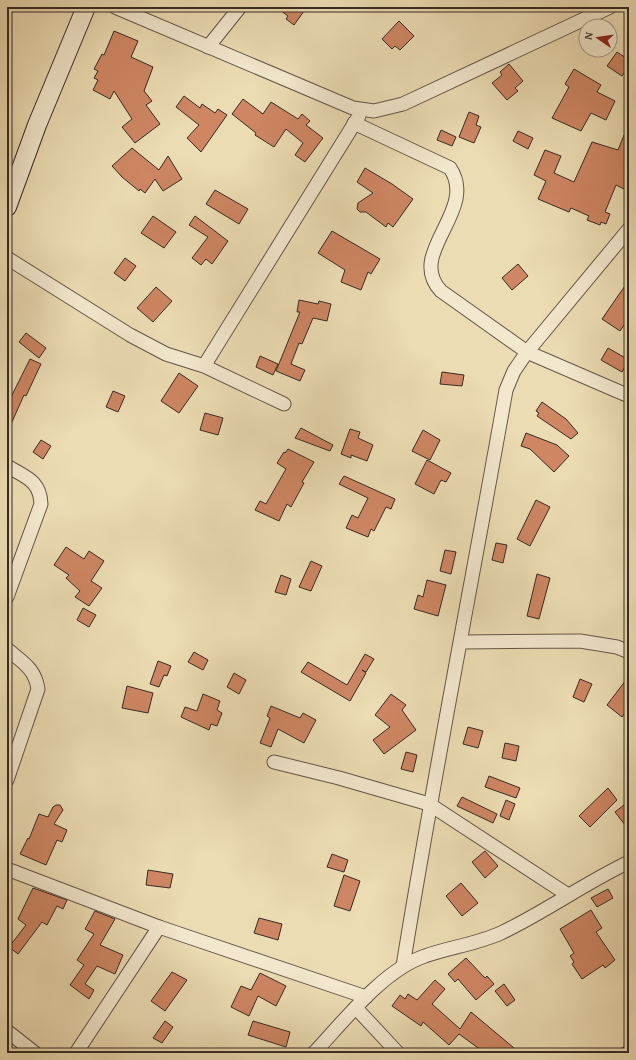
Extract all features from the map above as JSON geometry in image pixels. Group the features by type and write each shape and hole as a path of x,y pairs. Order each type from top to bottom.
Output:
{"street":[{"path":"7,207 37,125 86,7"},
{"path":"115,7 362,110 374,111 403,104 610,7"},
{"path":"208,47 240,7"},
{"path":"204,366 362,110"},
{"path":"354,123 450,168 454,174 458,191 455,205 431,262 433,280 441,291 527,352 629,396"},
{"path":"403,966 430,804 461,642 506,390 514,371 527,352 629,229"},
{"path":"7,258 130,335 166,354 204,366 284,404"},
{"path":"7,466 35,483 39,489 41,504 7,597"},
{"path":"461,642 580,641 617,647 629,652"},
{"path":"7,649 31,669 36,677 38,689 7,780"},
{"path":"274,762 339,778 430,804 568,895"},
{"path":"314,1053 366,997 403,966 425,956 500,933 629,862"},
{"path":"7,869 159,927 366,997"},
{"path":"76,1053 159,927"},
{"path":"356,1008 398,1053"},
{"path":"7,1031 35,1053"}],"building":[{"path":"276,7 307,7 294,25 286,19 288,16"},
{"path":"399,21 414,36 400,50 395,46 392,49 382,39"},
{"path":"114,31 138,41 131,57 153,67 144,91 152,101 146,105 160,124 135,143 122,127 132,119 114,91 110,99 93,90 98,80 94,78 98,71 94,69 102,54 104,55"},
{"path":"618,53 629,60 629,66 622,76 607,66 613,58 618,58"},
{"path":"509,64 523,81 515,88 518,91 507,100 492,83 502,75 500,72"},
{"path":"574,69 601,85 597,92 615,101 606,120 591,113 581,131 552,118 569,87 565,84"},
{"path":"184,96 200,108 202,104 215,113 218,109 227,115 201,152 187,138 199,125 176,107"},
{"path":"243,99 263,114 271,102 298,119 302,114 310,121 306,125 323,138 305,162 295,155 303,143 286,129 274,147 255,135 256,133 232,114"},
{"path":"469,112 479,116 476,125 481,127 474,143 459,137"},
{"path":"629,123 629,183 626,190 616,185 605,212 610,214 606,224 601,222 600,225 587,220 589,216 571,208 569,212 538,199 546,181 534,175 545,150 561,156 554,173 574,182 592,142 618,150"},
{"path":"441,130 456,137 452,146 437,140"},
{"path":"518,131 533,138 528,149 513,141"},
{"path":"132,148 159,170 168,156 182,179 163,191 155,179 145,193 140,189 139,191 122,177 112,166"},
{"path":"365,168 392,184 413,199 393,227 388,223 386,227 366,212 360,212 357,209 358,203 373,193 357,182"},
{"path":"215,190 248,209 239,224 206,204"},
{"path":"153,216 176,232 164,248 141,233"},
{"path":"195,216 228,241 212,264 206,259 201,265 192,258 208,237 189,225"},
{"path":"332,231 380,259 371,274 368,272 361,290 341,282 345,270 318,253"},
{"path":"125,258 136,266 125,281 114,273"},
{"path":"518,264 528,276 512,290 502,278"},
{"path":"629,280 629,318 620,331 602,319"},
{"path":"156,287 172,301 153,322 137,308"},
{"path":"299,300 318,304 319,301 331,304 327,321 313,318 302,344 299,343 291,364 305,370 300,381 276,371 300,312 297,312"},
{"path":"26,333 46,348 39,358 19,342"},
{"path":"608,348 629,360 622,372 601,360"},
{"path":"260,356 278,364 273,375 256,367"},
{"path":"30,359 41,364 26,396 24,395 7,433 7,398 10,399"},
{"path":"442,372 464,375 462,386 440,384"},
{"path":"179,373 198,386 179,413 161,401"},
{"path":"113,391 125,396 118,412 106,407"},
{"path":"542,402 566,419 578,433 571,439 537,416 539,413 536,411"},
{"path":"205,413 223,418 218,435 200,430"},
{"path":"301,428 333,445 330,451 295,438"},
{"path":"350,429 360,432 358,438 373,445 367,461 351,455 351,458 341,454"},
{"path":"423,430 440,440 430,460 412,451"},
{"path":"526,433 557,445 569,456 554,472 530,449 521,446"},
{"path":"41,440 51,446 43,459 33,452"},
{"path":"288,449 314,462 302,482 304,483 291,507 287,504 279,521 255,510 260,501 266,504 286,469 277,463 284,452 285,453"},
{"path":"427,460 451,473 446,482 441,480 434,494 415,484"},
{"path":"344,476 395,499 391,509 386,507 374,531 371,529 368,537 346,528 352,515 358,518 368,498 339,484"},
{"path":"536,500 550,507 530,546 517,539"},
{"path":"496,543 507,545 503,563 492,560"},
{"path":"66,547 84,559 89,551 104,561 91,581 102,588 89,606 75,597 80,591 66,578 69,575 54,565"},
{"path":"445,550 456,552 451,574 440,571"},
{"path":"311,561 322,566 311,591 299,587"},
{"path":"537,574 550,578 539,619 527,616"},
{"path":"281,575 291,579 286,595 275,592"},
{"path":"427,580 446,585 438,616 414,609 418,595 423,597"},
{"path":"83,608 96,615 89,627 77,620"},
{"path":"194,652 208,660 203,670 188,662"},
{"path":"365,654 374,659 366,672 362,670 366,673 350,701 301,672 308,662 347,685"},
{"path":"158,661 171,666 167,676 164,675 159,687 150,684"},
{"path":"234,673 246,680 239,694 227,687"},
{"path":"629,676 629,708 622,717 607,705"},
{"path":"580,679 592,684 584,702 573,697"},
{"path":"127,686 153,693 148,713 122,708"},
{"path":"203,694 220,701 217,710 222,713 217,726 211,724 209,730 181,717 185,707 197,711"},
{"path":"391,694 406,705 402,710 416,730 384,754 373,740 390,727 375,715"},
{"path":"271,706 300,718 303,713 316,720 304,743 278,729 271,747 260,743 270,718 267,716"},
{"path":"468,727 483,731 478,748 463,744"},
{"path":"505,743 519,746 516,761 502,758"},
{"path":"406,752 417,755 413,772 401,769"},
{"path":"489,776 520,788 516,798 485,787"},
{"path":"608,788 617,800 590,827 579,816"},
{"path":"462,797 497,814 493,823 457,806"},
{"path":"506,800 515,804 509,820 500,816"},
{"path":"629,801 629,830 615,812"},
{"path":"60,805 63,810 54,824 67,830 62,842 57,840 46,865 20,854 28,838 29,839 39,814 48,817 53,807"},
{"path":"485,851 498,866 485,878 472,862"},
{"path":"332,854 348,860 344,872 327,867"},
{"path":"148,870 173,874 170,888 146,885"},
{"path":"344,875 360,881 350,911 334,906"},
{"path":"461,883 478,903 462,916 446,896"},
{"path":"33,888 67,900 63,909 57,906 47,925 42,922 18,954 9,947 26,925 18,919"},
{"path":"608,889 613,898 597,907 591,898"},
{"path":"591,910 602,928 596,932 615,960 605,968 603,965 582,979 572,964 574,962 570,956 574,953 560,929"},
{"path":"95,911 115,919 100,945 123,955 115,974 97,966 85,984 94,990 89,999 70,985 84,965 77,960 94,934 85,929"},
{"path":"259,918 282,924 278,940 254,933"},
{"path":"466,958 485,978 487,976 494,984 476,1000 458,979 455,982 448,974"},
{"path":"172,972 187,980 165,1011 151,1001"},
{"path":"260,973 286,986 276,1006 258,996 249,1016 231,1007 241,986 251,990"},
{"path":"435,980 445,989 432,1004 460,1029 471,1012 520,1053 485,1053 459,1034 449,1045 423,1022 421,1026 392,1006 400,995 405,999 408,994 417,1000"},
{"path":"504,984 515,1000 507,1006 495,991"},
{"path":"165,1021 173,1027 162,1043 153,1038"},
{"path":"253,1021 290,1032 286,1047 248,1035"}],"waterway":[{"path":"617,1053 629,1045"}]}
